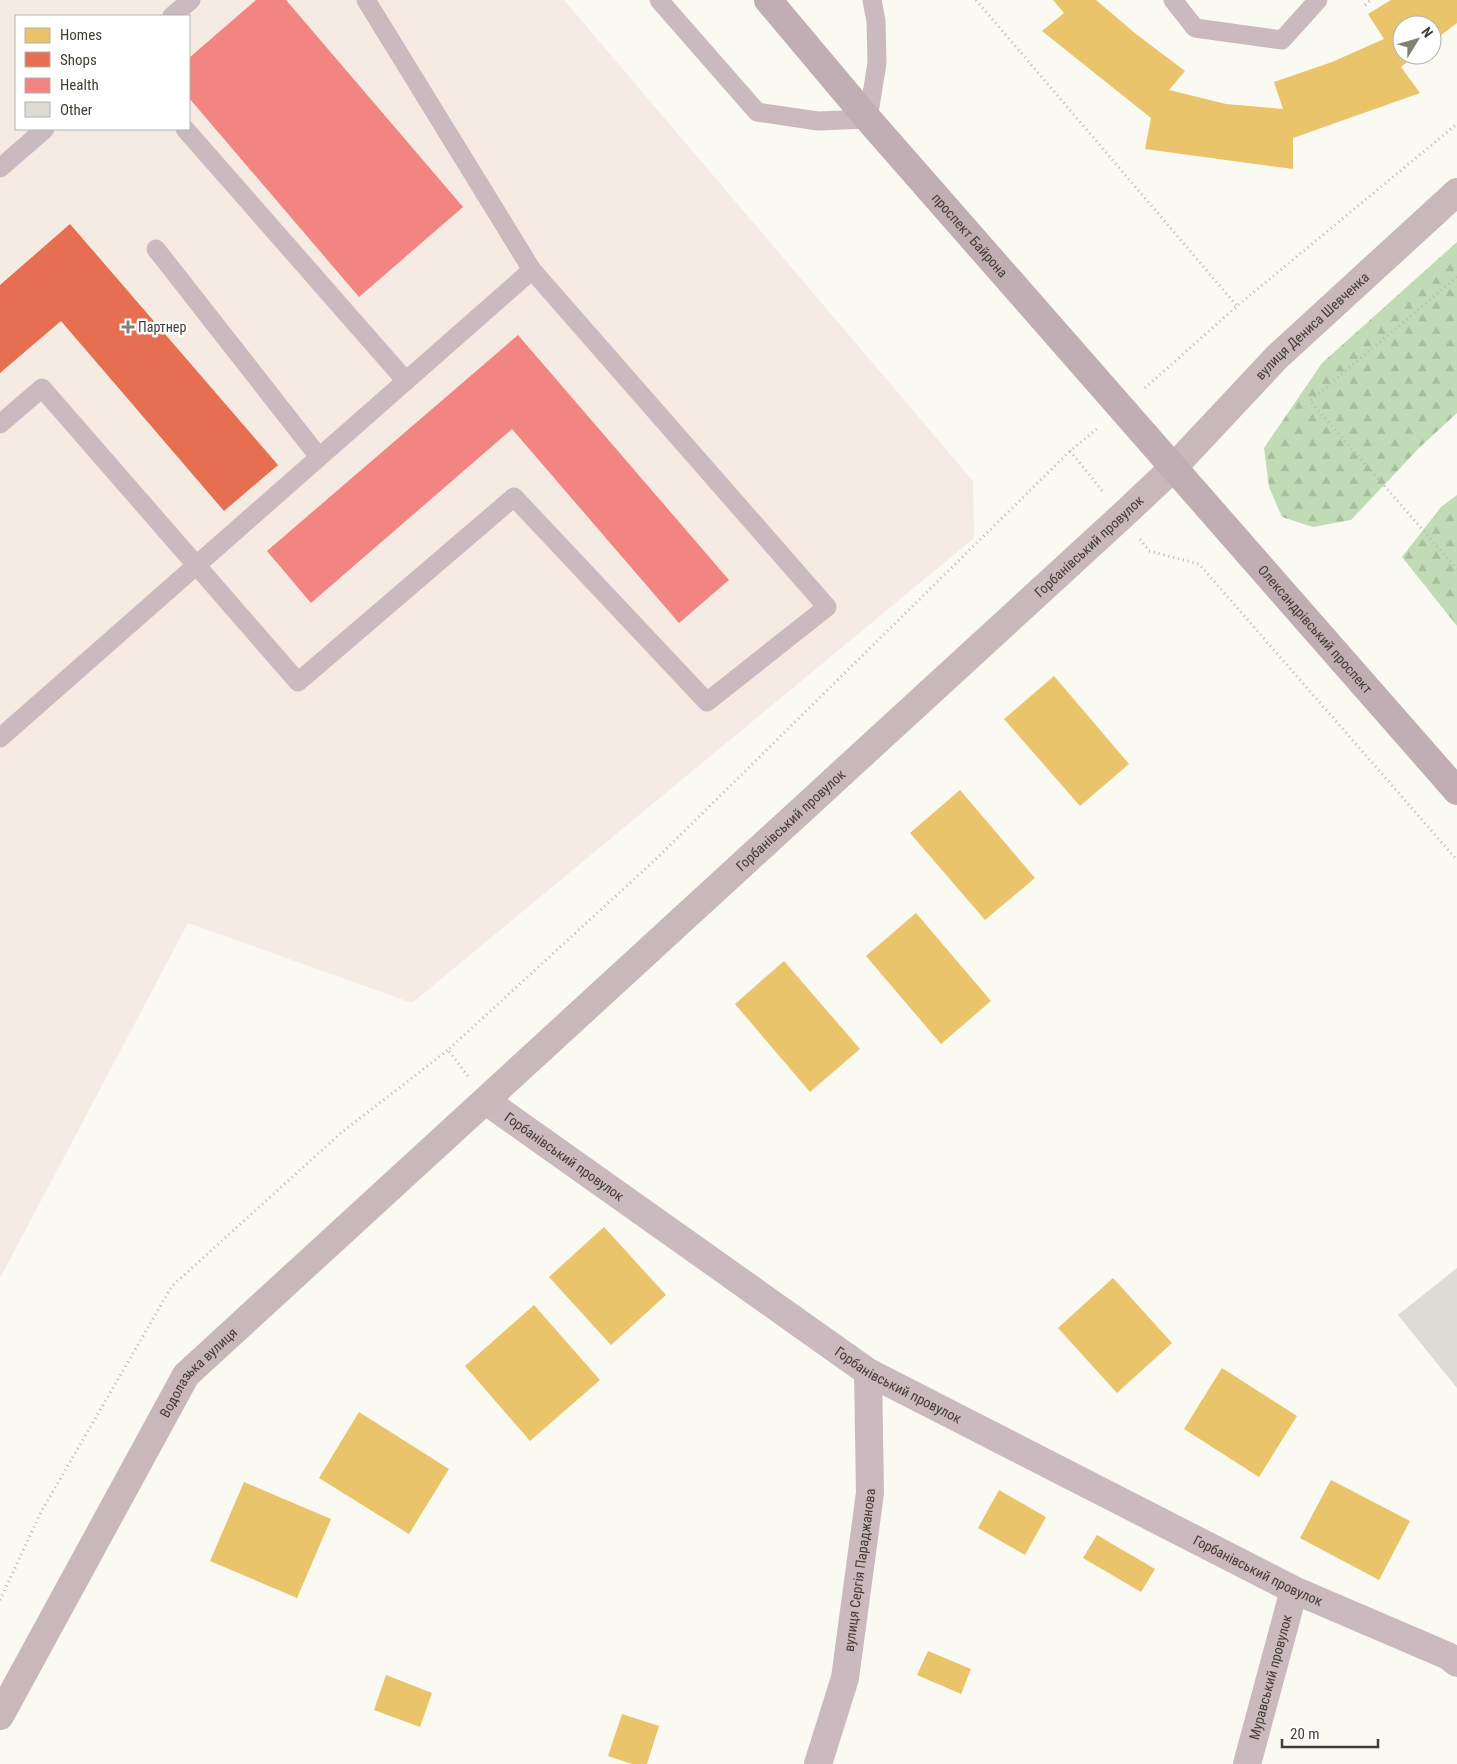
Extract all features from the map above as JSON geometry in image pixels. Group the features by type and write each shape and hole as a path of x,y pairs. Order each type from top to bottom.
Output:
{"main road":[{"name":"проспект Байрона","path":"768,0 868,119 1173,468"},
{"name":"Олександрівський проспект","path":"1173,468 1457,791"}],"street":[{"name":"вулиця Дениса Шевченка","path":"1173,468 1277,357 1457,192"},
{"name":"Горбанівський провулок","path":"1173,468 486,1101 868,1372 1294,1590 1448,1656 1457,1663"},
{"name":"Водолазька вулиця","path":"0,1716 186,1375 486,1101"},
{"name":"вулиця Сергія Параджанова","path":"818,1764 845,1678 870,1493 868,1372"},
{"name":"Муравський провулок","path":"1248,1764 1294,1590"}],"lane":[{"path":"173,15 190,0"},
{"path":"0,424 42,388 298,682 514,497 707,702 827,607 532,270 366,0"},
{"path":"659,0 757,112 818,121 868,119 877,63 876,21 872,0"},
{"path":"1173,0 1195,28 1282,40 1318,0"},
{"path":"0,168 44,130"},
{"path":"186,130 406,381"},
{"path":"156,249 318,457"},
{"path":"0,738 532,270"}],"path":[{"path":"976,0 1237,306"},
{"path":"1365,5 1371,0"},
{"path":"0,1600 41,1512 172,1286 342,1132 448,1050 656,859 1070,451 1122,409 1237,306 1457,124"},
{"path":"1457,277 1310,401 1457,569"},
{"path":"1070,451 1148,551 1198,564 1457,860"},
{"path":"448,1050 486,1101"}],"shaded area":[{"path":"0,0 564,0 973,481 974,538 412,1003 188,923 0,1278"}],"green space":[{"path":"1457,242 1457,413 1420,447 1351,520 1313,527 1282,517 1269,487 1264,448 1322,363"},
{"path":"1457,495 1457,626 1402,557 1441,507"}],"building: Homes":[{"path":"1053,0 1096,0 1136,34 1185,71 1169,90 1226,104 1283,109 1274,82 1332,62 1384,39 1368,14 1391,0 1457,0 1457,23 1442,34 1442,15 1392,15 1392,65 1404,65 1401,67 1420,93 1293,138 1293,169 1145,149 1151,118 1042,31 1064,13"},
{"path":"1054,676 1129,764 1080,806 1004,719"},
{"path":"960,790 1035,878 985,920 910,833"},
{"path":"916,913 991,1001 941,1044 866,956"},
{"path":"784,961 860,1049 810,1092 735,1004"},
{"path":"604,1227 666,1295 611,1345 549,1277"},
{"path":"1113,1278 1172,1343 1117,1393 1058,1328"},
{"path":"534,1305 600,1380 530,1441 465,1366"},
{"path":"1222,1368 1297,1416 1259,1477 1184,1429"},
{"path":"359,1412 449,1469 409,1534 319,1478"},
{"path":"1331,1480 1410,1521 1379,1580 1300,1538"},
{"path":"244,1482 331,1519 297,1598 210,1561"},
{"path":"999,1490 1046,1517 1025,1555 978,1528"},
{"path":"1097,1535 1155,1569 1141,1592 1083,1558"},
{"path":"928,1651 971,1669 961,1694 917,1675"},
{"path":"386,1675 432,1693 420,1727 374,1710"},
{"path":"622,1714 659,1726 647,1764 632,1764 608,1756"}],"building: Shops":[{"path":"70,224 278,465 224,511 61,321 0,373 0,285"}],"building: Health":[{"path":"256,0 286,0 463,207 359,297 190,99 190,57"},
{"path":"518,335 729,580 679,623 512,429 311,603 267,551"}],"building: Other":[{"path":"1457,1268 1457,1388 1398,1315"}],"place":[{"name":"Партнер","path":"128,327"}]}
